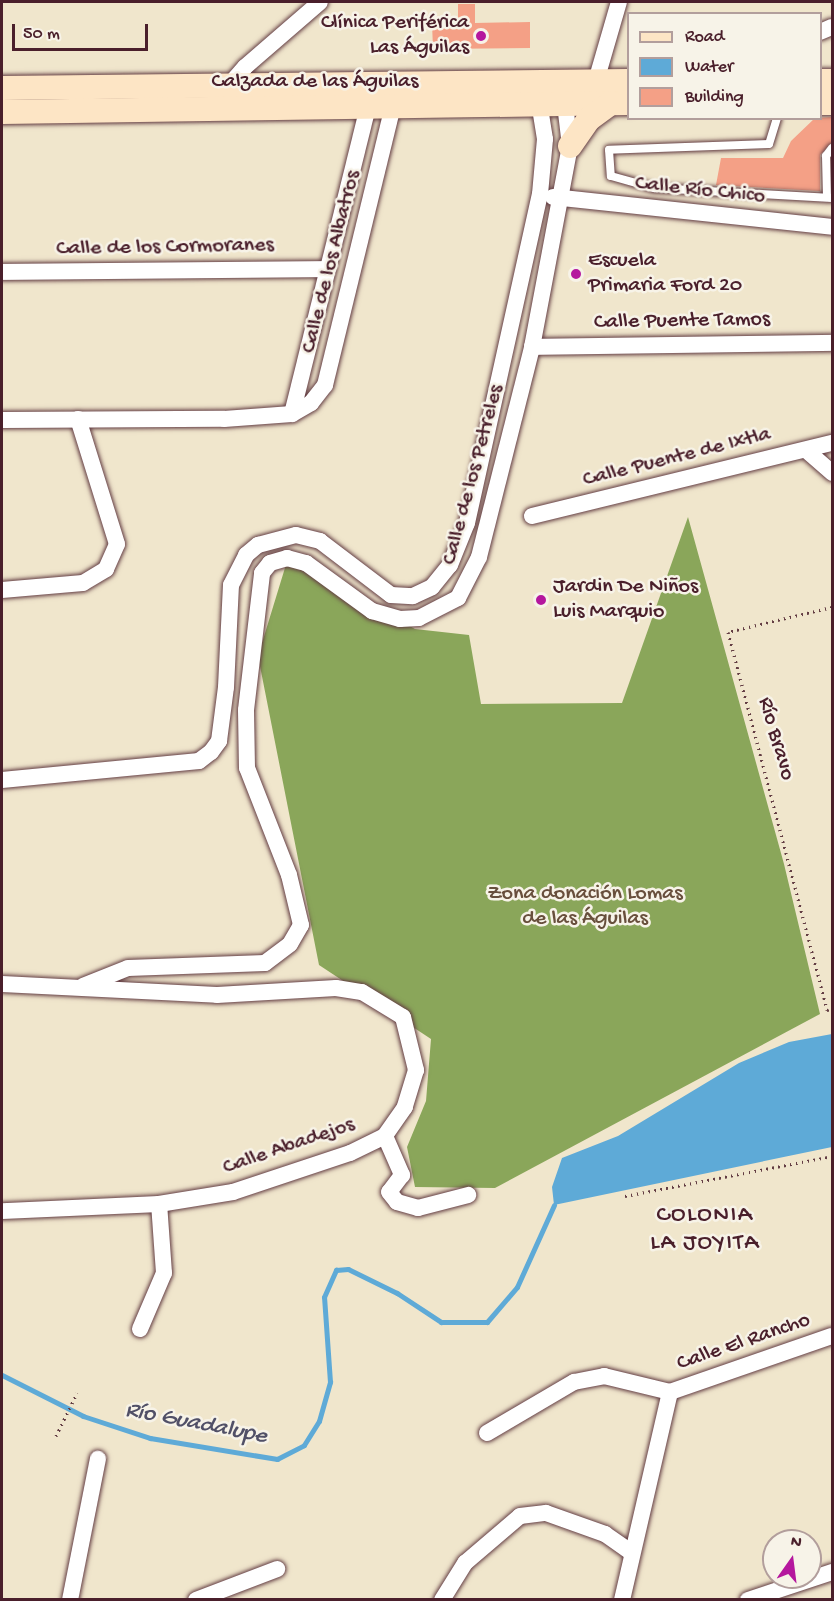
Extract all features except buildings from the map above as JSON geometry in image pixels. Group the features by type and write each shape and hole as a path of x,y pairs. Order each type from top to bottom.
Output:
{"main road":[{"name":"Calzada de las Águilas","path":"565,92 596,81 627,81"},
{"name":"Calzada de las Águilas","path":"2,88 231,83 537,93"},
{"name":"Calzada de las Águilas","path":"2,112 393,106 565,92 620,103"},
{"path":"570,146 589,119 620,103"}],"street":[{"path":"229,107 231,83 320,2"},
{"path":"596,81 619,2"},
{"name":"Calle de los Petreles","path":"83,986 128,968 265,963 290,944 301,925 296,902 247,768 246,710 262,573 270,563 287,558 306,563 372,611 400,619 419,618 458,598 478,557 532,346 563,200 570,146 565,92"},
{"name":"Calle de los Petreles","path":"2,780 199,761 219,741 231,585 246,555 258,545 296,535 320,541 391,595 413,596 432,587 450,565 467,523 540,194 545,140 537,93"},
{"name":"Calle de los Albatros","path":"292,414 368,106"},
{"name":"Calle de los Albatros","path":"292,414 311,403 325,385 393,106"},
{"name":"Calle Río Chico","path":"540,194 563,200 832,227"},
{"name":"Calle de los Cormoranes","path":"2,272 328,268"},
{"name":"Calle Puente Tamos","path":"532,346 832,343"},
{"path":"2,420 292,414"},
{"path":"2,590 83,583 105,569 117,544 78,419"},
{"name":"Calle Puente de Ixtla","path":"532,516 832,443"},
{"path":"806,450 832,473"},
{"name":"Calle Abadejos","path":"2,984 217,994 336,988 386,1001 403,1017 416,1070 405,1107 386,1136 233,1192 159,1204 2,1211"},
{"path":"386,1136 402,1175 389,1192 397,1202 418,1208 468,1196"},
{"path":"140,1329 164,1274 159,1204"},
{"name":"Calle El Rancho","path":"669,1392 832,1336"},
{"path":"487,1433 574,1382 604,1376 669,1392 648,1504 629,1551 622,1599"},
{"path":"70,1599 98,1460"},
{"path":"442,1599 487,1539 520,1516 546,1513 605,1534 629,1551"},
{"path":"196,1599 277,1569"},
{"path":"747,1599 832,1572"}],"lane":[{"path":"776,120 769,144 609,150 611,176 654,188 830,198 826,156 832,148"}],"path":[{"name":"Río Bravo","path":"832,607 728,632 790,855 827,1010 832,1009"},
{"path":"625,1196 832,1156"},
{"path":"56,1436 77,1393"}],"green space":[{"name":"Zona donación Lomas de las Águilas","path":"688,517 784,864 820,1014 495,1188 415,1187 407,1147 426,1101 431,1039 319,965 258,656 288,558 415,629 469,635 481,704 622,703"}],"water":[{"path":"832,1034 832,1147 554,1205 552,1187 562,1158 618,1136 739,1063 789,1042"}],"waterway":[{"name":"Río Guadalupe","path":"2,1375 83,1416 150,1438 277,1459 304,1445 319,1421 330,1382 324,1297 336,1270 348,1269 397,1293 441,1322 487,1322 517,1287 554,1205"}],"place":[{"name":"Clínica Periférica Las Águilas","path":"481,36"},
{"name":"Escuela Primaria Ford 20","path":"576,274"},
{"name":"Jardin De Niños Luis Marquio","path":"541,600"}],"district":[{"name":"COLONIA LA JOYITA","path":"705,1230"}]}
